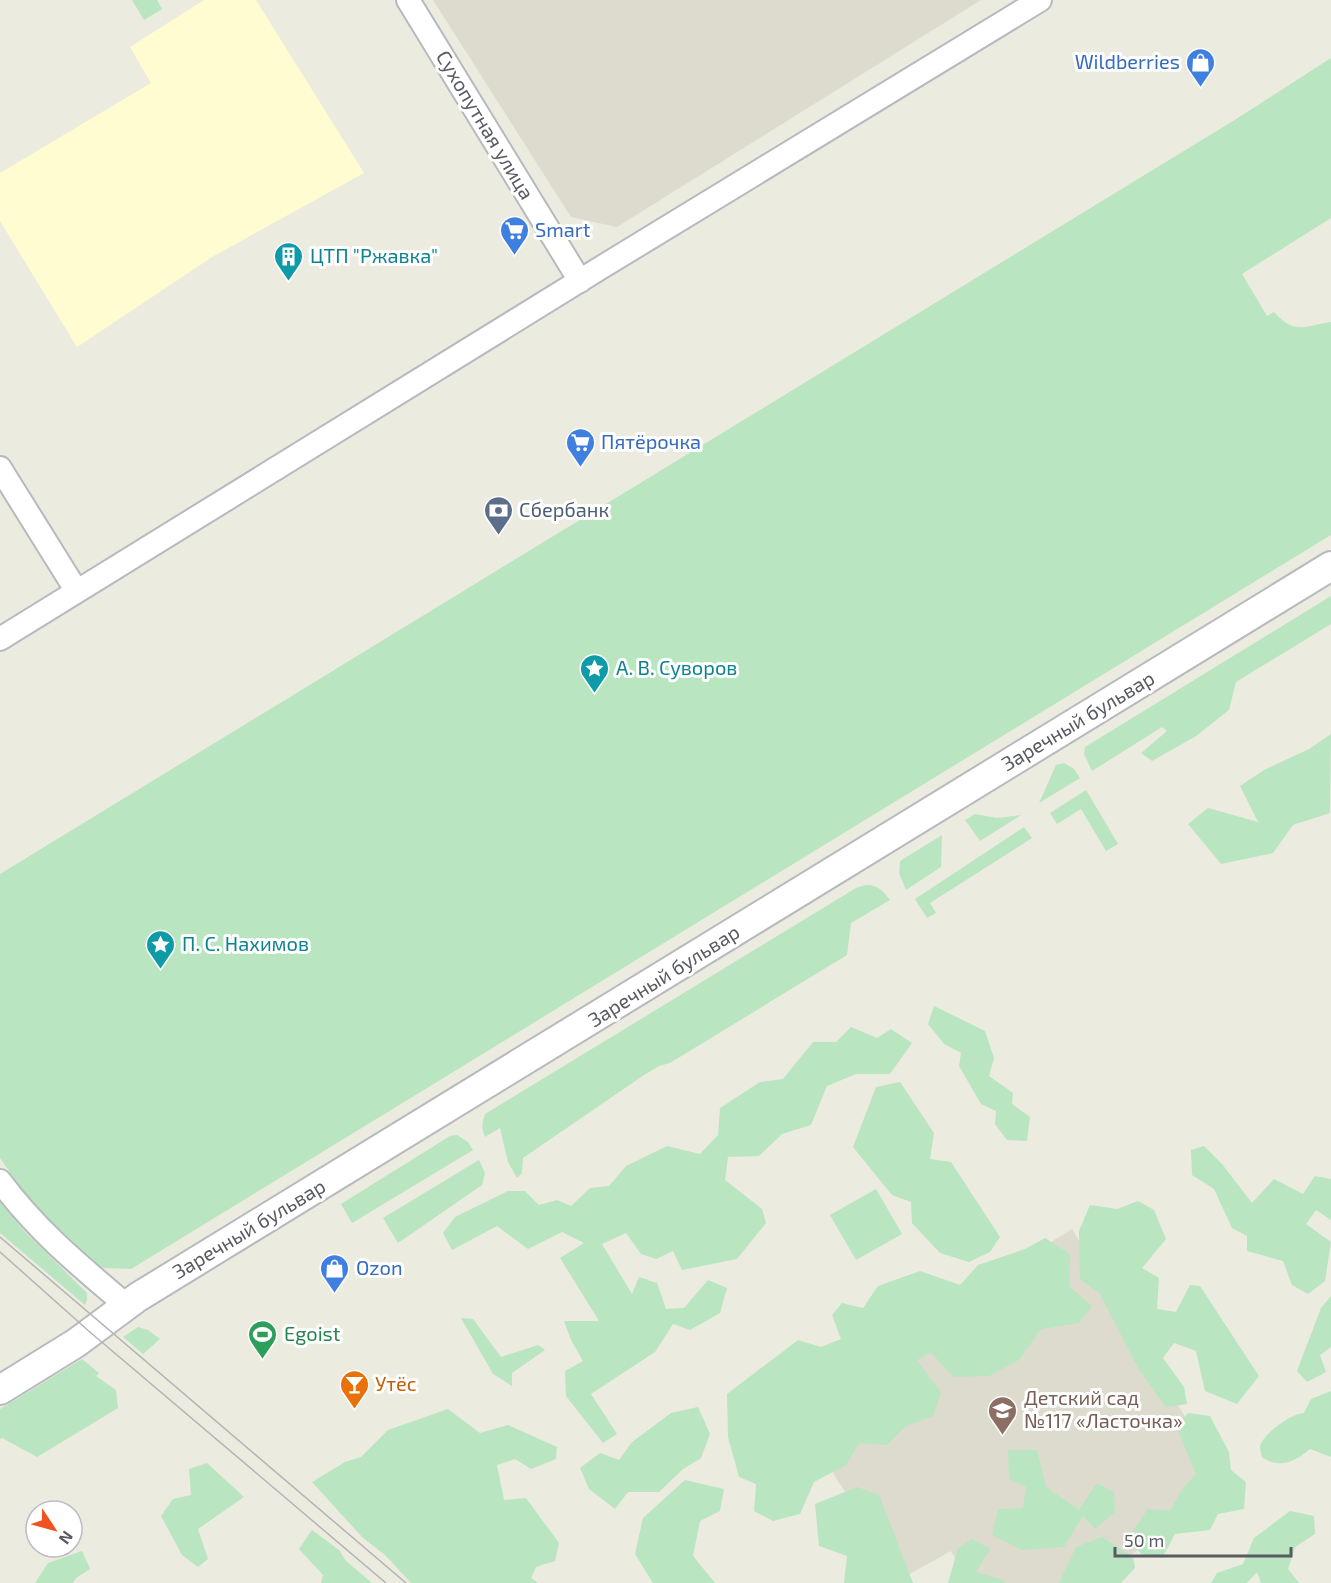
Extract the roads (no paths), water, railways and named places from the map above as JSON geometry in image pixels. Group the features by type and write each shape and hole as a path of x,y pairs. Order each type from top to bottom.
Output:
{"street":[{"name":"Сухопутная улица","path":"408,0 580,281"},
{"path":"0,639 76,590 1040,0"},
{"path":"0,468 76,590"},
{"name":"Заречный бульвар","path":"0,1390 76,1343 126,1305 1331,566"},
{"path":"0,1181 14,1200 57,1247 126,1305"}],"tram line":[{"path":"0,1237 406,1583"},
{"path":"0,1252 91,1333 386,1583"}],"place":[{"name":"Wildberries","path":"1201,88"},
{"name":"Smart","path":"514,256"},
{"name":"ЦТП \"Ржавка\"","path":"289,282"},
{"name":"Пятёрочка","path":"580,468"},
{"name":"Сбербанк","path":"498,536"},
{"name":"А. В. Суворов","path":"595,694"},
{"name":"П. С. Нахимов","path":"161,970"},
{"name":"Ozon","path":"335,1294"},
{"name":"Egoist","path":"263,1360"},
{"name":"Утёс","path":"354,1410"},
{"name":"Детский сад №117 «Ласточка»","path":"1003,1436"}]}
